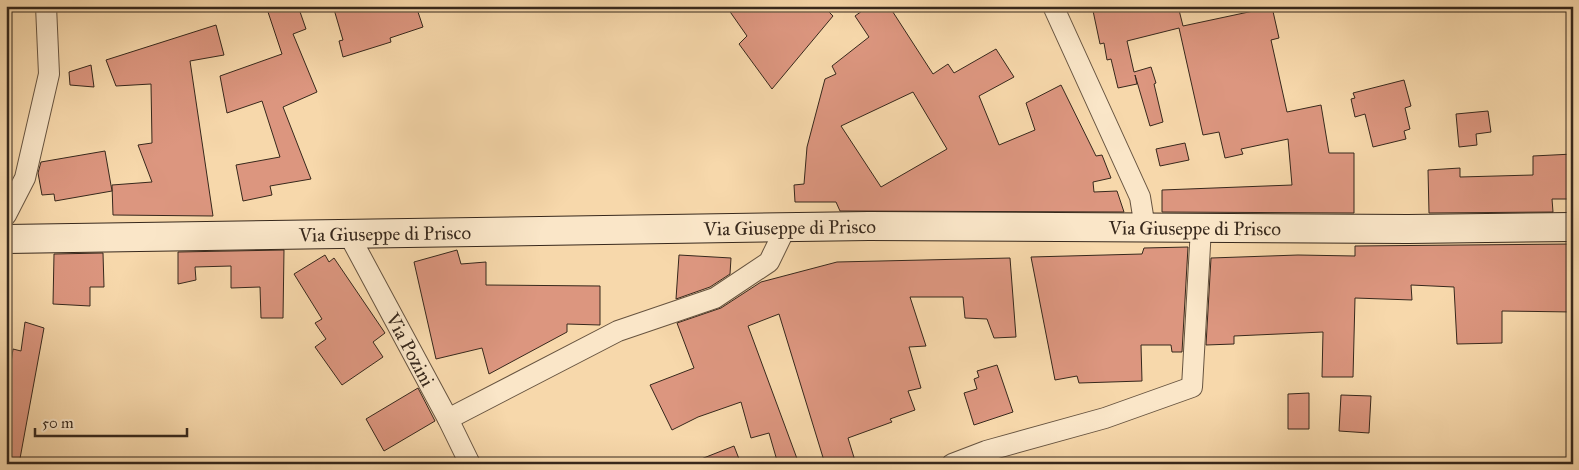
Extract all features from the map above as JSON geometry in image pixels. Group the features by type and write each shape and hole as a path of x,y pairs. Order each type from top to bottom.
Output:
{"main road":[{"name":"Via Giuseppe di Prisco","path":"6,239 786,227 1408,230 1573,227"}],"street":[{"path":"6,215 25,178 49,74 46,6"},
{"path":"1053,6 1140,197 1145,228"},
{"path":"448,419 618,331 715,298 769,262 786,227"},
{"path":"952,464 986,451 1105,418 1192,386 1201,228"},
{"name":"Via Pozini","path":"349,235 448,419 470,464"}],"building":[{"path":"266,6 298,6 306,29 293,34 317,92 283,107 311,179 270,186 272,195 243,201 236,165 280,157 262,101 227,113 220,76 282,54"},
{"path":"333,6 416,6 423,27 390,38 391,42 343,57 339,41 343,40"},
{"path":"726,6 823,6 833,16 772,89 739,44 747,36"},
{"path":"869,6 889,6 933,74 948,64 954,73 996,49 1014,77 979,96 999,145 1035,130 1026,103 1061,85 1096,156 1102,155 1111,178 1093,182 1094,192 1117,191 1124,212 840,211 836,202 795,202 794,185 804,184 807,147 825,79 836,74 832,66 869,37 855,16","holes":["913,92 947,149 881,187 841,126"]},
{"path":"1092,6 1178,6 1183,26 1272,7 1279,38 1271,40 1287,112 1321,105 1329,153 1354,153 1354,213 1162,212 1162,190 1292,185 1288,139 1241,149 1243,154 1225,158 1219,132 1203,135 1179,28 1127,41 1134,72 1151,67 1156,83 1154,84 1163,122 1150,126 1135,75 1137,84 1118,88 1111,59 1107,60 1104,43 1100,44"},
{"path":"216,25 224,55 190,61 213,216 113,215 112,185 152,182 138,145 152,143 151,84 116,86 106,60"},
{"path":"91,65 94,87 70,85 69,72"},
{"path":"1404,80 1411,106 1405,108 1410,129 1404,131 1406,139 1373,147 1365,114 1355,117 1351,99 1355,98 1353,93"},
{"path":"1488,111 1491,132 1476,134 1477,145 1459,147 1456,114"},
{"path":"1185,143 1189,160 1160,166 1156,149"},
{"path":"105,151 112,191 55,201 54,194 42,195 38,173 41,162"},
{"path":"1573,154 1573,199 1552,199 1553,212 1429,213 1428,170 1460,168 1460,177 1533,175 1533,156"},
{"path":"1573,244 1573,312 1502,311 1502,343 1457,344 1454,287 1411,285 1412,300 1355,298 1353,377 1322,377 1323,332 1234,336 1234,344 1206,345 1211,258 1298,255 1355,256 1355,246"},
{"path":"1188,247 1182,352 1172,352 1171,345 1141,345 1142,381 1079,383 1077,376 1055,380 1031,257 1142,254 1144,248"},
{"path":"284,250 283,318 261,318 260,287 231,288 231,266 195,267 196,280 178,284 178,252"},
{"path":"457,250 461,264 486,262 486,285 600,286 600,325 567,324 567,332 489,374 482,348 436,359 414,262"},
{"path":"103,253 104,287 90,287 90,306 53,304 54,254"},
{"path":"325,255 329,262 334,258 385,333 373,342 383,357 342,385 315,347 326,339 315,323 322,319 294,274"},
{"path":"679,255 731,258 730,274 710,287 676,299"},
{"path":"1010,258 1016,337 994,338 987,319 965,318 963,297 910,297 926,346 909,347 921,388 908,391 915,410 890,419 892,422 848,438 856,464 825,464 779,314 748,326 799,464 778,464 769,433 751,438 741,402 698,417 672,430 650,385 694,368 677,323 721,308 761,282 837,262"},
{"path":"25,322 44,328 19,464 6,464 6,362 11,363 13,349 21,351"},
{"path":"997,365 1013,412 974,425 964,393 977,389 974,379 979,377 977,371"},
{"path":"418,388 435,421 384,451 366,419"},
{"path":"1309,393 1309,429 1288,429 1288,394"},
{"path":"1341,395 1371,396 1369,433 1339,431"},
{"path":"734,446 741,464 691,464 691,463"}]}
